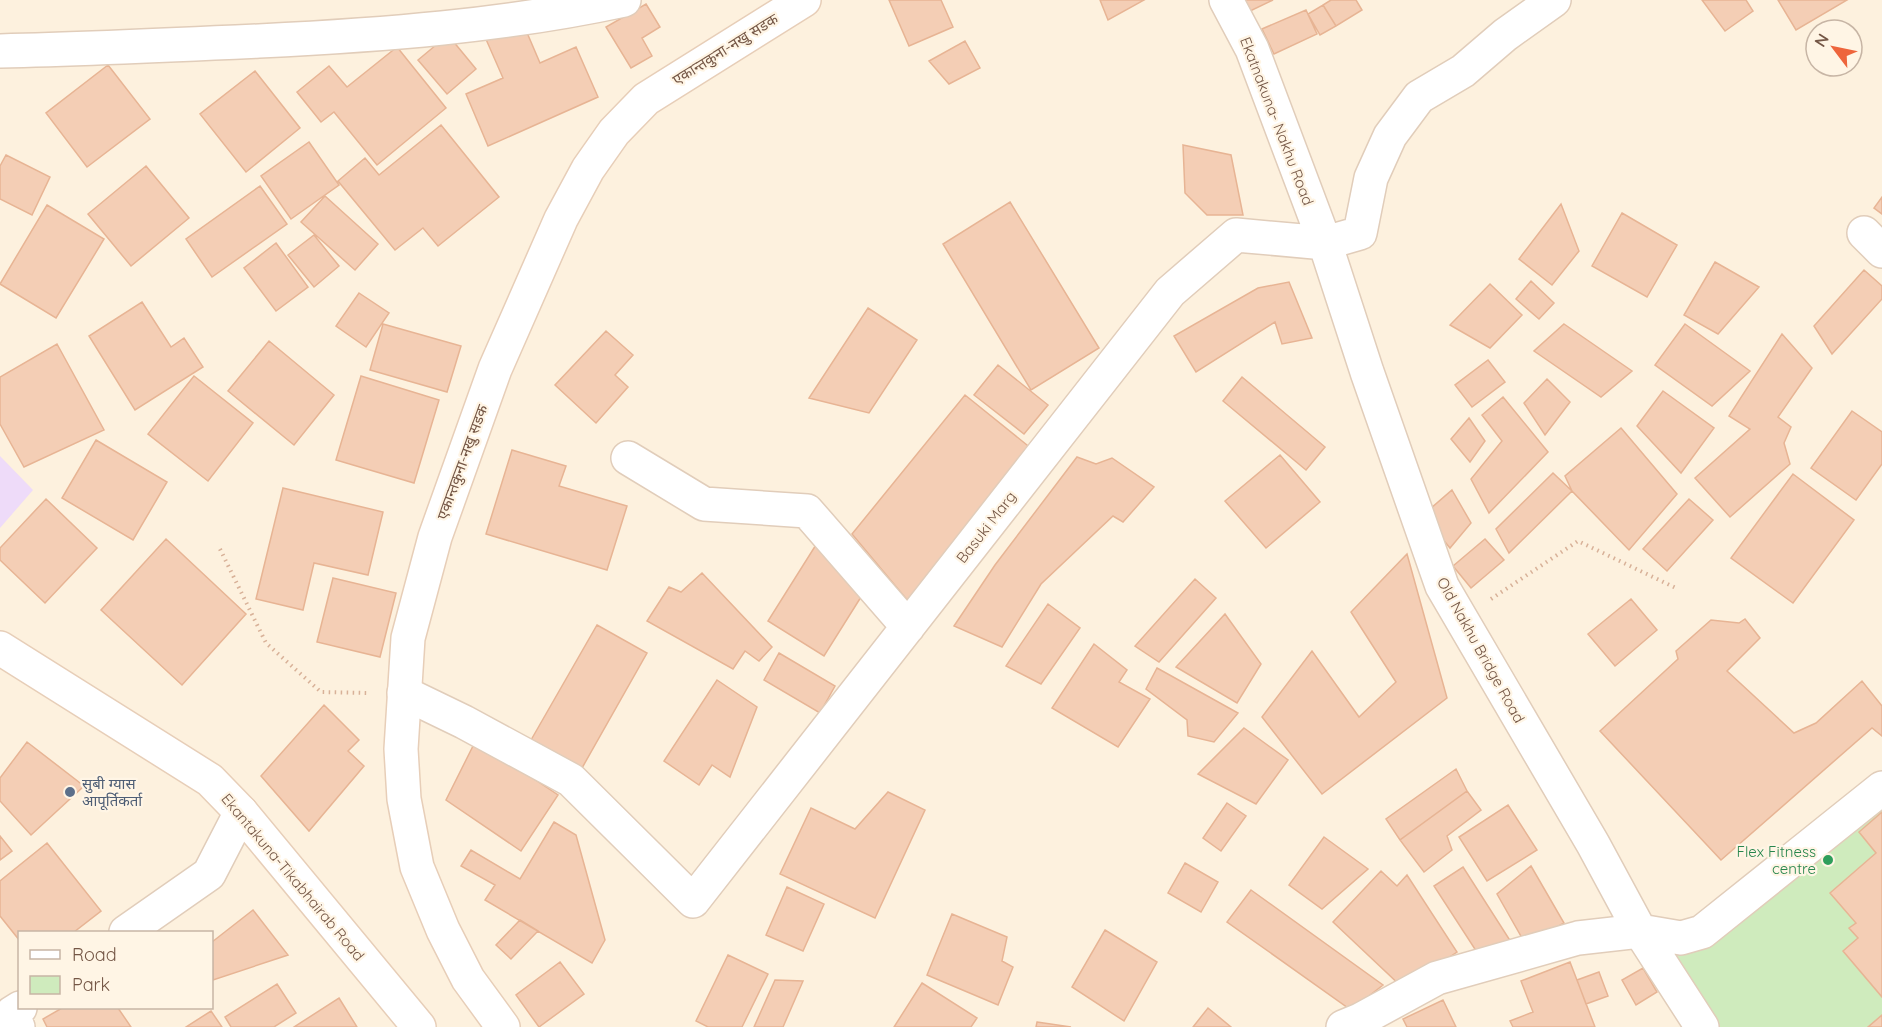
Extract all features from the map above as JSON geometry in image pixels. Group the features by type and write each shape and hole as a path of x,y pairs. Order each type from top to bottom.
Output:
{"street":[{"path":"0,51 119,48 347,36 472,26 624,0"},
{"name":"एकान्तकुना-नखु सडक","path":"503,1027 468,979 443,930 417,867 404,799 401,749 408,638 435,537 495,369 561,219 588,169 614,132 646,99 804,0"},
{"name":"Ekatnakuna- Nakhu Road","path":"1226,0 1252,49 1325,243"},
{"path":"1325,243 1359,233 1371,178 1390,136 1419,97 1462,71 1505,35 1554,0"},
{"name":"Basuki Marg","path":"404,693 464,722 571,780 693,901 1170,292 1236,236 1325,243"},
{"name":"Old Nakhu Bridge Road","path":"1325,243 1367,372 1442,586 1593,844 1640,930 1702,1027"},
{"path":"628,458 704,504 807,511 908,627"},
{"name":"Ekantakuna-Tikabhairab Road","path":"0,648 210,780 241,812 419,1027"},
{"path":"1343,1027 1437,978 1578,938 1640,930 1681,938 1702,932 1882,788"},
{"path":"129,931 209,874 241,812"},
{"path":"18,1009 12,1013 18,1027"}],"path":[{"path":"1442,586 1488,601 1578,541 1678,589"},
{"path":"220,549 266,642 321,692 404,693"}],"shaded area":[{"path":"0,456 33,490 0,528"}],"green space":[{"name":"Flex Fitness centre","path":"1882,770 1882,1027 1720,1027 1666,949"}],"building":[{"path":"889,0 941,0 953,27 909,46"},
{"path":"1100,0 1144,0 1108,20"},
{"path":"1240,0 1273,0 1246,13"},
{"path":"1331,0 1356,0 1362,10 1336,26 1323,5"},
{"path":"1702,0 1746,0 1753,11 1725,31"},
{"path":"1778,0 1847,0 1816,18 1804,18 1804,25 1796,30"},
{"path":"646,4 660,27 642,38 652,56 631,68 606,27"},
{"path":"1323,5 1336,26 1320,35 1308,14"},
{"path":"1306,10 1317,34 1274,54 1262,29"},
{"path":"522,21 540,63 576,47 598,97 488,146 466,94 503,78 485,37"},
{"path":"448,35 476,69 447,94 418,60"},
{"path":"965,41 980,68 949,84 929,61"},
{"path":"397,47 446,108 377,165 334,112 321,122 297,92 329,66 347,87"},
{"path":"108,65 150,119 87,167 46,113"},
{"path":"255,71 300,128 246,172 200,114"},
{"path":"441,125 499,197 438,246 423,228 395,250 338,181 365,158 379,175"},
{"path":"309,142 339,185 291,219 261,176"},
{"path":"1183,145 1231,155 1243,215 1207,215 1185,193"},
{"path":"6,155 50,177 32,215 0,199 0,166"},
{"path":"146,166 189,218 131,266 88,214"},
{"path":"260,186 287,224 212,277 186,239"},
{"path":"325,196 378,244 355,270 301,222"},
{"path":"1882,197 1882,214 1874,208"},
{"path":"1010,202 1099,348 1031,390 943,244"},
{"path":"1561,204 1579,251 1552,285 1519,259"},
{"path":"47,205 104,239 56,318 0,284"},
{"path":"1622,213 1677,245 1647,297 1592,266"},
{"path":"314,235 339,266 314,287 288,255"},
{"path":"276,243 308,287 276,311 244,268"},
{"path":"1715,262 1759,287 1718,334 1684,315"},
{"path":"1864,270 1882,286 1882,299 1832,354 1814,326"},
{"path":"1531,281 1554,303 1539,319 1516,299"},
{"path":"1289,282 1312,338 1282,344 1275,322 1196,372 1174,336 1258,288"},
{"path":"1490,284 1522,315 1490,348 1450,325"},
{"path":"359,293 389,313 366,347 336,326"},
{"path":"142,302 171,347 184,338 203,367 135,410 89,336"},
{"path":"868,308 917,340 869,413 809,398"},
{"path":"383,324 461,346 447,392 370,370"},
{"path":"1564,324 1632,371 1601,397 1534,351"},
{"path":"1685,324 1750,371 1712,406 1655,365"},
{"path":"606,331 633,355 615,375 628,387 596,423 555,385"},
{"path":"1782,334 1812,368 1778,417 1791,427 1784,443 1790,464 1730,517 1695,478 1750,429 1729,416"},
{"path":"269,341 334,395 294,445 228,391"},
{"path":"57,344 104,430 24,467 0,424 0,377"},
{"path":"1488,360 1505,382 1472,407 1455,385"},
{"path":"998,365 1048,405 1024,434 974,395"},
{"path":"194,376 253,423 208,481 148,434"},
{"path":"361,376 439,400 414,483 336,460"},
{"path":"1242,377 1325,447 1306,470 1223,401"},
{"path":"1547,379 1570,402 1545,435 1524,403"},
{"path":"1663,391 1714,428 1681,473 1637,426"},
{"path":"965,395 1032,449 908,601 852,534"},
{"path":"1503,397 1548,452 1489,513 1471,479 1502,441 1482,415"},
{"path":"1852,411 1882,432 1882,464 1856,500 1811,468"},
{"path":"1469,418 1485,441 1470,462 1451,439"},
{"path":"1621,428 1677,494 1629,550 1572,491 1565,476"},
{"path":"96,440 167,482 133,540 62,498"},
{"path":"512,450 566,466 559,486 627,506 607,570 486,534"},
{"path":"1280,455 1320,502 1266,548 1225,501"},
{"path":"1077,457 1096,464 1112,458 1154,487 1123,522 1113,516 1041,584 1002,647 954,626 995,565"},
{"path":"1553,473 1572,491 1509,553 1496,529"},
{"path":"1793,474 1854,520 1793,603 1731,558"},
{"path":"283,488 383,512 368,575 314,563 303,610 256,599"},
{"path":"1452,490 1471,523 1450,548 1423,515"},
{"path":"46,499 97,548 45,603 0,560 0,548"},
{"path":"1689,499 1713,520 1667,571 1643,549"},
{"path":"166,539 246,614 182,685 101,610"},
{"path":"1485,539 1504,560 1471,588 1453,566"},
{"path":"819,540 866,589 824,656 768,621"},
{"path":"1407,554 1447,698 1322,794 1262,717 1312,651 1359,717 1396,682 1351,612"},
{"path":"702,573 772,647 759,661 745,651 733,669 647,621 669,587 681,592"},
{"path":"333,578 396,593 380,657 317,642"},
{"path":"1195,579 1216,598 1159,662 1135,646"},
{"path":"1631,599 1657,630 1615,666 1588,634"},
{"path":"1048,604 1080,628 1041,684 1006,666"},
{"path":"1225,614 1261,664 1237,703 1176,667"},
{"path":"1745,619 1760,638 1727,671 1794,733 1816,723 1862,681 1882,706 1882,736 1872,728 1721,860 1600,731 1678,659 1676,651 1711,620 1739,623"},
{"path":"597,625 647,653 582,768 527,747"},
{"path":"1094,644 1127,670 1119,682 1150,699 1118,747 1052,708"},
{"path":"779,653 835,686 820,713 764,680"},
{"path":"1157,668 1238,713 1214,742 1188,736 1187,720 1146,689"},
{"path":"717,680 757,707 730,777 712,765 699,785 664,761"},
{"path":"324,705 359,740 348,751 364,766 309,831 261,776"},
{"path":"1244,728 1288,760 1256,804 1198,774"},
{"path":"476,740 558,795 521,851 446,800"},
{"path":"27,742 84,786 31,835 0,801 0,778"},
{"path":"1456,769 1467,791 1400,840 1386,819"},
{"path":"1467,791 1481,810 1447,836 1452,850 1424,872 1400,840"},
{"path":"888,792 925,810 875,918 780,874 811,808 855,829"},
{"path":"1227,803 1246,816 1221,851 1203,838"},
{"path":"1508,805 1537,850 1487,881 1459,837"},
{"path":"1882,812 1882,997 1843,951 1858,938 1849,928 1856,923 1830,893 1876,853 1859,832"},
{"path":"554,822 576,835 605,940 592,963 485,900 495,885 461,866 471,850 520,879"},
{"path":"0,836 12,851 0,860"},
{"path":"1324,837 1368,869 1322,909 1289,885"},
{"path":"47,843 101,911 75,931 18,931 18,938 0,916 0,881"},
{"path":"1185,863 1218,882 1201,912 1168,893"},
{"path":"1531,866 1564,923 1526,945 1497,894"},
{"path":"1463,867 1511,942 1482,960 1434,886"},
{"path":"1381,871 1397,886 1407,875 1457,952 1403,988 1333,922"},
{"path":"787,887 824,904 803,951 766,935"},
{"path":"1251,890 1383,985 1351,1010 1227,922"},
{"path":"253,910 288,955 213,980 213,941"},
{"path":"952,914 1007,937 1002,961 1013,967 998,1005 927,975"},
{"path":"520,920 538,931 511,959 496,945"},
{"path":"1105,930 1157,962 1124,1021 1072,987"},
{"path":"728,955 768,974 742,1027 708,1027 696,1021"},
{"path":"560,962 584,994 539,1027 516,995"},
{"path":"1570,962 1595,1027 1513,1027 1510,1021 1533,1012 1521,981"},
{"path":"1643,968 1657,992 1636,1005 1622,980"},
{"path":"1599,972 1608,996 1586,1004 1577,980"},
{"path":"775,980 803,981 783,1027 754,1027"},
{"path":"922,983 977,1018 971,1027 894,1027"},
{"path":"277,984 296,1013 274,1027 231,1027 225,1017"},
{"path":"339,998 357,1027 294,1027"},
{"path":"1443,1000 1456,1027 1407,1027 1403,1019"},
{"path":"1208,1008 1231,1027 1193,1027"},
{"path":"60,1009 119,1009 131,1027 47,1027 43,1019"},
{"path":"211,1011 222,1027 186,1027"},
{"path":"1882,1015 1882,1027 1868,1027"},
{"path":"1037,1022 1071,1027 1036,1027"}],"place":[{"name":"सुबी ग्यास आपूर्तिकर्ता","path":"70,792"},
{"name":"Flex Fitness centre","path":"1828,860"}]}
